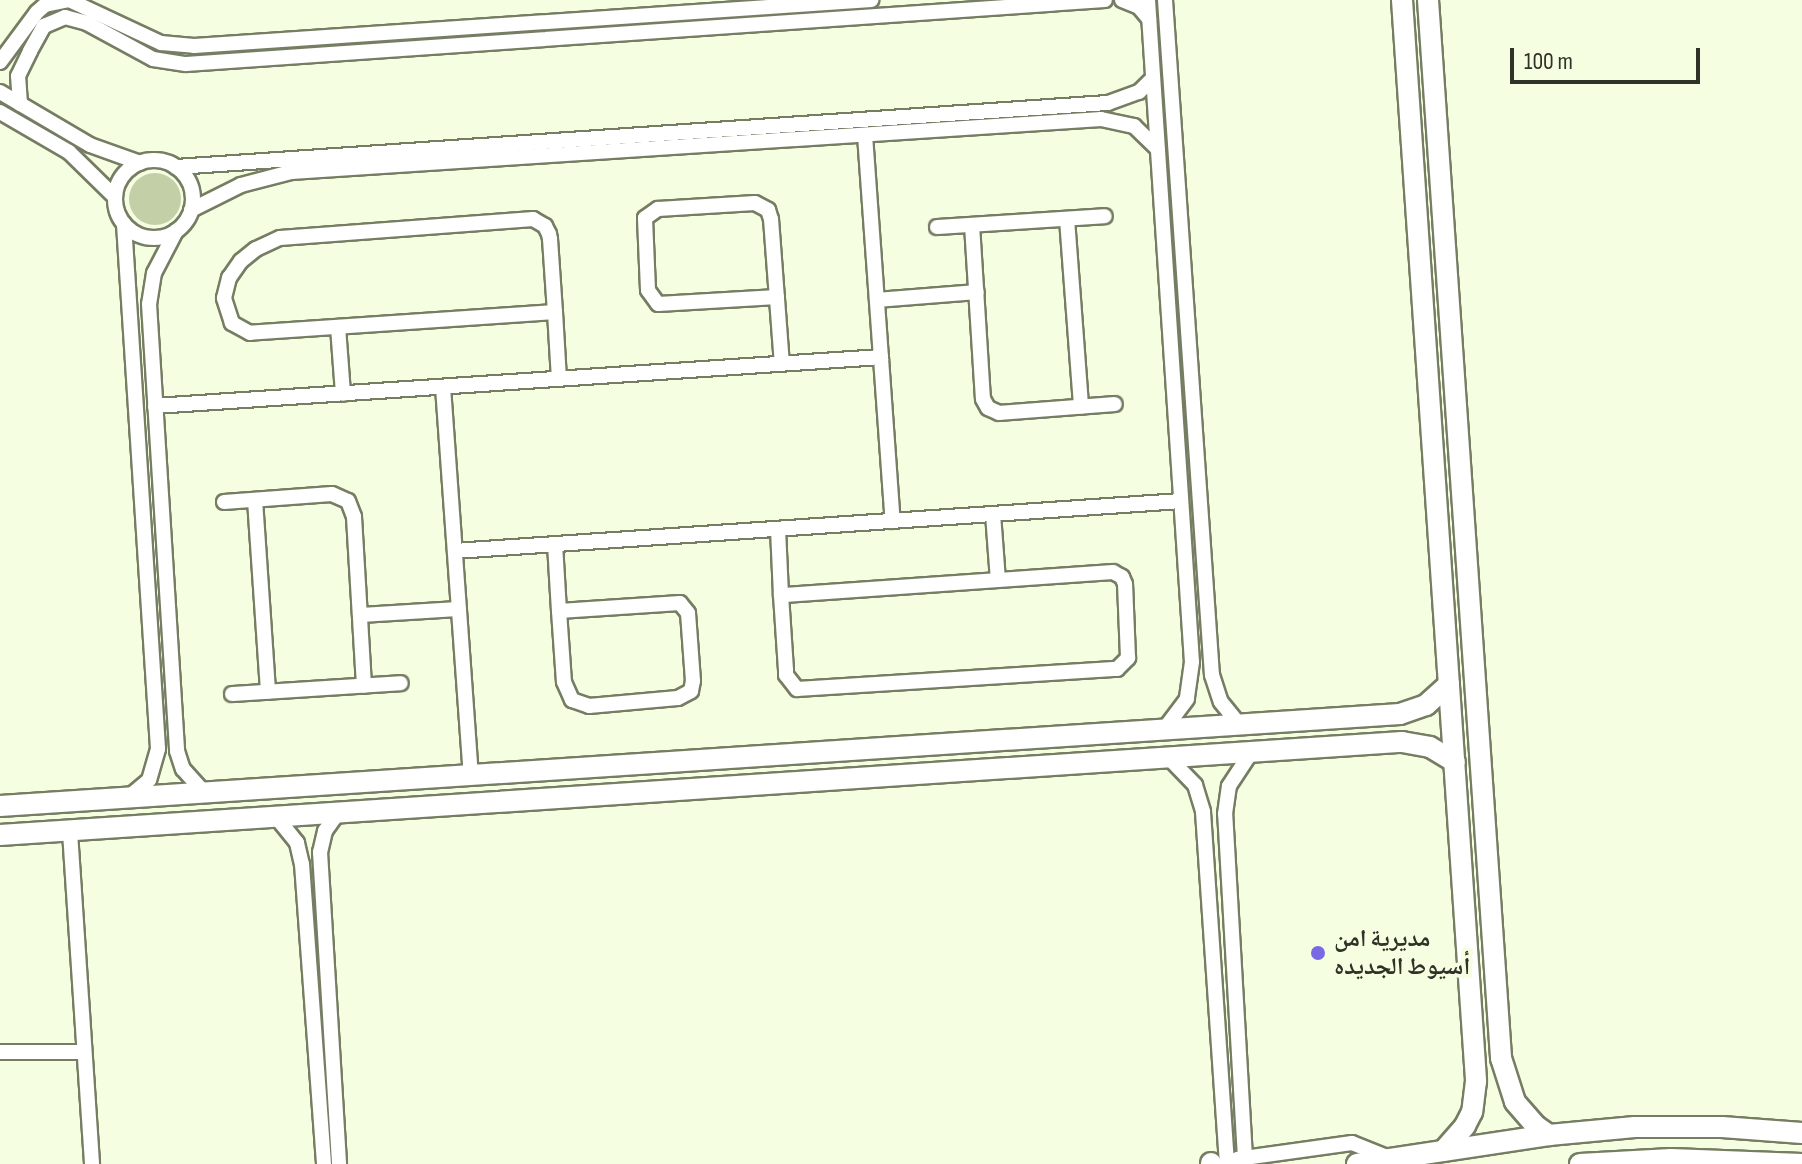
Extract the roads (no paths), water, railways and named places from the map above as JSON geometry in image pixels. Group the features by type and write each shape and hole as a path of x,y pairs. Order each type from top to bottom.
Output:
{"street":[{"path":"0,62 37,12 45,5 69,0 161,43 194,46 871,0"},
{"path":"20,104 18,76 30,51 44,26 65,17 87,23 153,59 186,64 1105,0"},
{"path":"1122,0 1139,7 1149,19"},
{"path":"1148,0 1192,674 1187,699 1165,728"},
{"path":"1165,0 1212,675 1221,702 1239,724"},
{"path":"1402,0 1476,1081 1472,1112 1465,1126 1443,1151"},
{"path":"1428,0 1501,1058 1515,1102 1536,1126 1549,1135"},
{"path":"705,11 707,28"},
{"path":"0,92 90,145 140,163 159,160 176,167 529,140 1108,103 1139,92 1153,78"},
{"path":"0,112 69,152 115,197 124,224 158,757 149,780 128,798"},
{"path":"944,114 944,129"},
{"path":"204,792 183,769 177,751 152,362 151,284 176,231 191,210 227,191 278,174 944,129 1112,119 1134,126 1158,149"},
{"path":"865,135 893,521"},
{"path":"529,140 530,158"},
{"path":"115,197 120,180 140,163"},
{"path":"176,167 191,186 191,210"},
{"path":"777,297 658,304 648,290 645,218 658,209 755,203 764,206 771,219 777,297 782,364"},
{"path":"937,227 1105,216"},
{"path":"555,312 257,334 243,331 232,323 225,307 229,278 256,249 291,235 533,219 542,222 549,234 555,312 559,379"},
{"path":"1067,219 1081,406"},
{"path":"124,224 149,238 176,231"},
{"path":"972,225 983,399 988,408 999,413 1115,404"},
{"path":"877,300 977,292"},
{"path":"1168,297 1185,295"},
{"path":"338,327 343,394"},
{"path":"155,406 881,357"},
{"path":"133,363 152,362"},
{"path":"443,387 471,775"},
{"path":"1433,450 1459,447"},
{"path":"224,502 332,494 348,501 354,517 364,686"},
{"path":"255,500 268,692"},
{"path":"455,551 1181,501"},
{"path":"993,514 998,580"},
{"path":"778,529 781,595 786,675 792,687 802,691 1117,669 1126,663 1129,653 1126,598 1120,575 1113,572 781,595"},
{"path":"555,544 559,611 565,689 577,703 589,706 678,698 691,691 688,613 680,603 559,611"},
{"path":"1186,576 1204,575"},
{"path":"360,615 459,609"},
{"path":"152,649 170,648"},
{"path":"232,694 401,683"},
{"path":"0,806 1409,713 1426,705 1449,684"},
{"path":"968,742 969,770"},
{"path":"0,835 1253,750 1412,743 1430,747 1455,762"},
{"path":"1245,1158 1225,814 1229,786 1253,750"},
{"path":"1166,755 1195,785 1203,812 1214,1163 1352,1143 1393,1159"},
{"path":"428,778 432,807"},
{"path":"338,813 321,841 320,863 339,1164"},
{"path":"277,818 291,834 302,864 324,1164"},
{"path":"70,832 92,1164"},
{"path":"0,1052 84,1052"},
{"path":"1357,1164 1549,1135 1678,1126 1802,1133"},
{"path":"1774,1161 1781,1152 1776,1132"},
{"path":"1580,1164 1671,1159 1802,1164"}],"place":[{"name":"مديرية امن أسيوط الجديده","path":"1318,953"}]}
